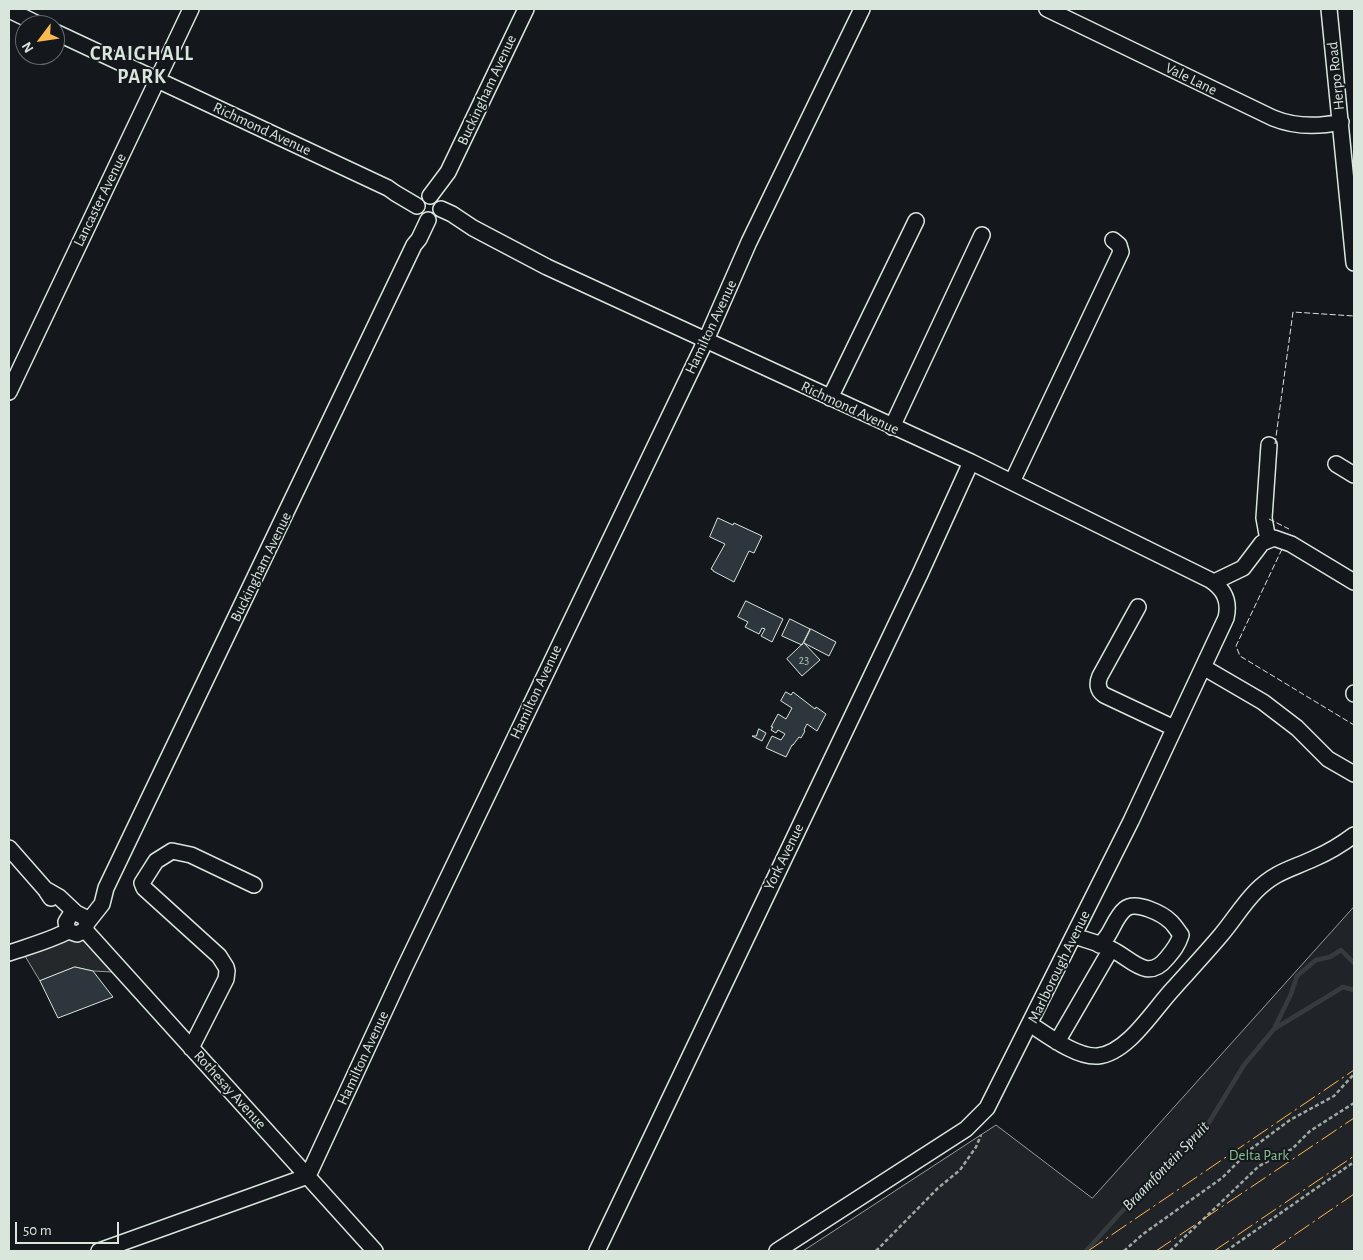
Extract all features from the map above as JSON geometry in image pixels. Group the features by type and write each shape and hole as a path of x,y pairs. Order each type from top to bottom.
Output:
{"street":[{"name":"Lancaster Avenue","path":"9,392 191,9"},
{"name":"Buckingham Avenue","path":"9,953 33,944 48,941 75,922 106,888 414,245 414,237 448,172 526,9"},
{"name":"Hamilton Avenue","path":"308,1176 404,969 706,340 749,242 862,9"},
{"name":"Vale Lane","path":"1046,9 1285,123 1310,126 1341,122"},
{"name":"Herpo Road","path":"1329,9 1354,263"},
{"name":"Richmond Avenue","path":"65,37 388,188 399,196 452,214 473,228 547,267 971,462 1219,588"},
{"path":"830,398 916,220"},
{"path":"892,427 982,235"},
{"path":"1012,482 1121,252 1119,244 1113,240"},
{"path":"1268,540 1264,518 1269,445"},
{"name":"York Avenue","path":"597,1251 920,574 971,462"},
{"path":"1336,464 1354,475"},
{"path":"1219,588 1243,568 1258,547 1274,538 1291,544 1354,582"},
{"name":"Marlborough Avenue","path":"777,1251 960,1133 971,1125 987,1108 1131,821 1226,618 1228,608 1219,588"},
{"path":"1138,607 1100,676 1099,689 1104,695 1174,728"},
{"path":"1203,667 1263,702 1297,728 1328,759 1354,774"},
{"path":"1030,1024 1057,1042 1080,1052 1098,1056 1105,1054 1129,1039 1172,989 1204,956 1256,891 1279,872 1316,858 1354,835"},
{"name":"Rothesay Avenue","path":"9,848 46,889 59,897 75,922 192,1048 375,1251"},
{"path":"192,1048 226,979 228,971 215,952 144,888 142,883 156,861 172,851 191,855 254,885"},
{"path":"1057,1042 1105,946 1109,935 1125,909 1130,906 1138,906 1161,914 1173,924 1181,935 1178,944 1166,961 1158,967 1149,970 1136,966 1105,946 1074,936"},
{"path":"99,1251 308,1176"}],"path":[{"path":"1124,1251 1143,1234 1222,1178 1251,1148 1290,1120 1334,1096 1354,1074"},
{"path":"1170,1251 1259,1166 1292,1149 1310,1131 1354,1102"},
{"path":"876,1251 938,1188 960,1170 984,1130 987,1108"},
{"path":"1226,1251 1354,1162"}],"green space":[{"name":"Delta Park","path":"1354,907 1354,1251 803,1251 996,1125 1092,1198"}],"shaded area":[{"path":"68,934 82,939 112,972 93,971 75,967 40,981 25,956"}],"building":[{"path":"718,518 762,536 754,553 749,551 734,582 711,569 725,544 710,537"},
{"path":"746,601 783,619 772,642 761,636 765,629 762,628 759,634 745,627 748,622 738,617"},
{"path":"790,619 810,629 802,645 782,636"},
{"path":"811,629 836,642 829,656 804,643"},
{"path":"804,643 820,660 802,676 787,659"},
{"path":"786,692 791,695 793,692 815,709 816,707 826,714 817,731 807,724 801,738 799,737 792,745 786,757 766,748 772,736 781,740 785,734 778,730 776,733 771,730 773,727 771,727 778,714 786,719 792,708 781,701"},
{"path":"759,729 766,733 762,741 752,736 756,736"},
{"path":"75,967 93,971 113,997 58,1018 40,981"}],"waterway":[{"path":"1275,1027 1291,994 1297,976 1316,960 1330,957 1341,950 1354,963"},
{"name":"Braamfontein Spruit","path":"1086,1251 1164,1165 1208,1124 1244,1065 1274,1029 1343,987 1354,990"}],"fence":[{"path":"1275,444 1293,312 1354,316"},
{"path":"1269,519 1289,529"},
{"path":"1282,549 1236,646 1240,656 1354,725"}],"power":[{"path":"1088,1251 1354,1070"},
{"path":"1156,1251 1354,1118"},
{"path":"1214,1251 1354,1156"},
{"path":"1271,1251 1354,1194"}],"district":[{"name":"CRAIGHALL PARK","path":"142,66"}]}
